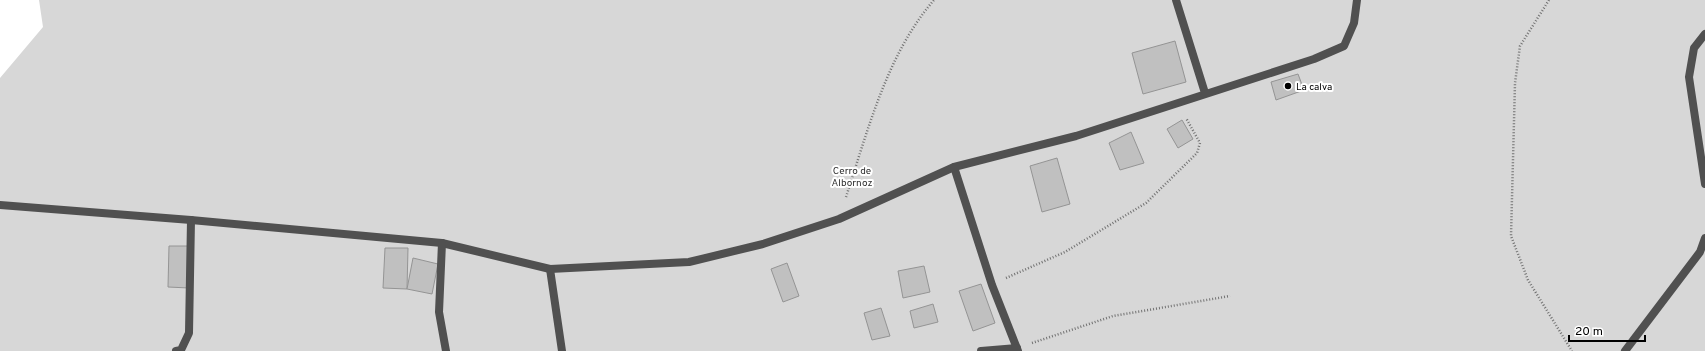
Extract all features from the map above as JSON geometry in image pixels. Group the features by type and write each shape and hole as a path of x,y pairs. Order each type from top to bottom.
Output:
{"street":[{"path":"1176,0 1205,93"},
{"path":"0,205 191,220 442,243 550,269 689,262 763,244 839,220 954,167 1076,136 1205,93 1314,59 1344,46 1354,23 1357,0"},
{"path":"1705,34 1694,48 1690,77 1705,184"},
{"path":"954,167 992,285 1017,349 981,351"},
{"path":"180,351 189,333 191,220"},
{"path":"1625,351 1700,252 1705,238"},
{"path":"442,243 439,312 446,351"},
{"path":"550,269 562,351"}],"path":[{"path":"839,220 874,111 904,43 934,0"},
{"path":"1549,0 1520,46 1515,83 1511,236 1528,280 1572,351"},
{"path":"992,285 1065,252 1146,204 1197,153 1200,143 1178,102"},
{"path":"1017,349 1113,316 1230,296"}],"green space":[{"name":"Cerro de Albornoz","path":"39,0 1705,0 1705,351 0,351 0,78 43,27"}],"building":[{"path":"1175,41 1186,82 1143,94 1132,53"},
{"name":"La calva","path":"1298,74 1304,90 1276,100 1271,82"},
{"path":"1182,120 1193,139 1178,148 1167,129"},
{"path":"1131,132 1144,163 1120,170 1109,143"},
{"path":"1057,158 1070,204 1042,212 1030,166"},
{"path":"169,246 189,246 189,288 168,287"},
{"path":"385,248 408,248 407,289 383,288"},
{"path":"413,258 438,264 432,294 407,289"},
{"path":"787,263 799,296 783,302 771,269"},
{"path":"924,266 930,292 903,298 898,271"},
{"path":"981,284 995,323 973,331 959,291"},
{"path":"933,304 938,322 914,328 910,311"},
{"path":"881,308 890,336 872,340 864,313"}],"place":[{"name":"La calva","path":"1288,86"}]}
